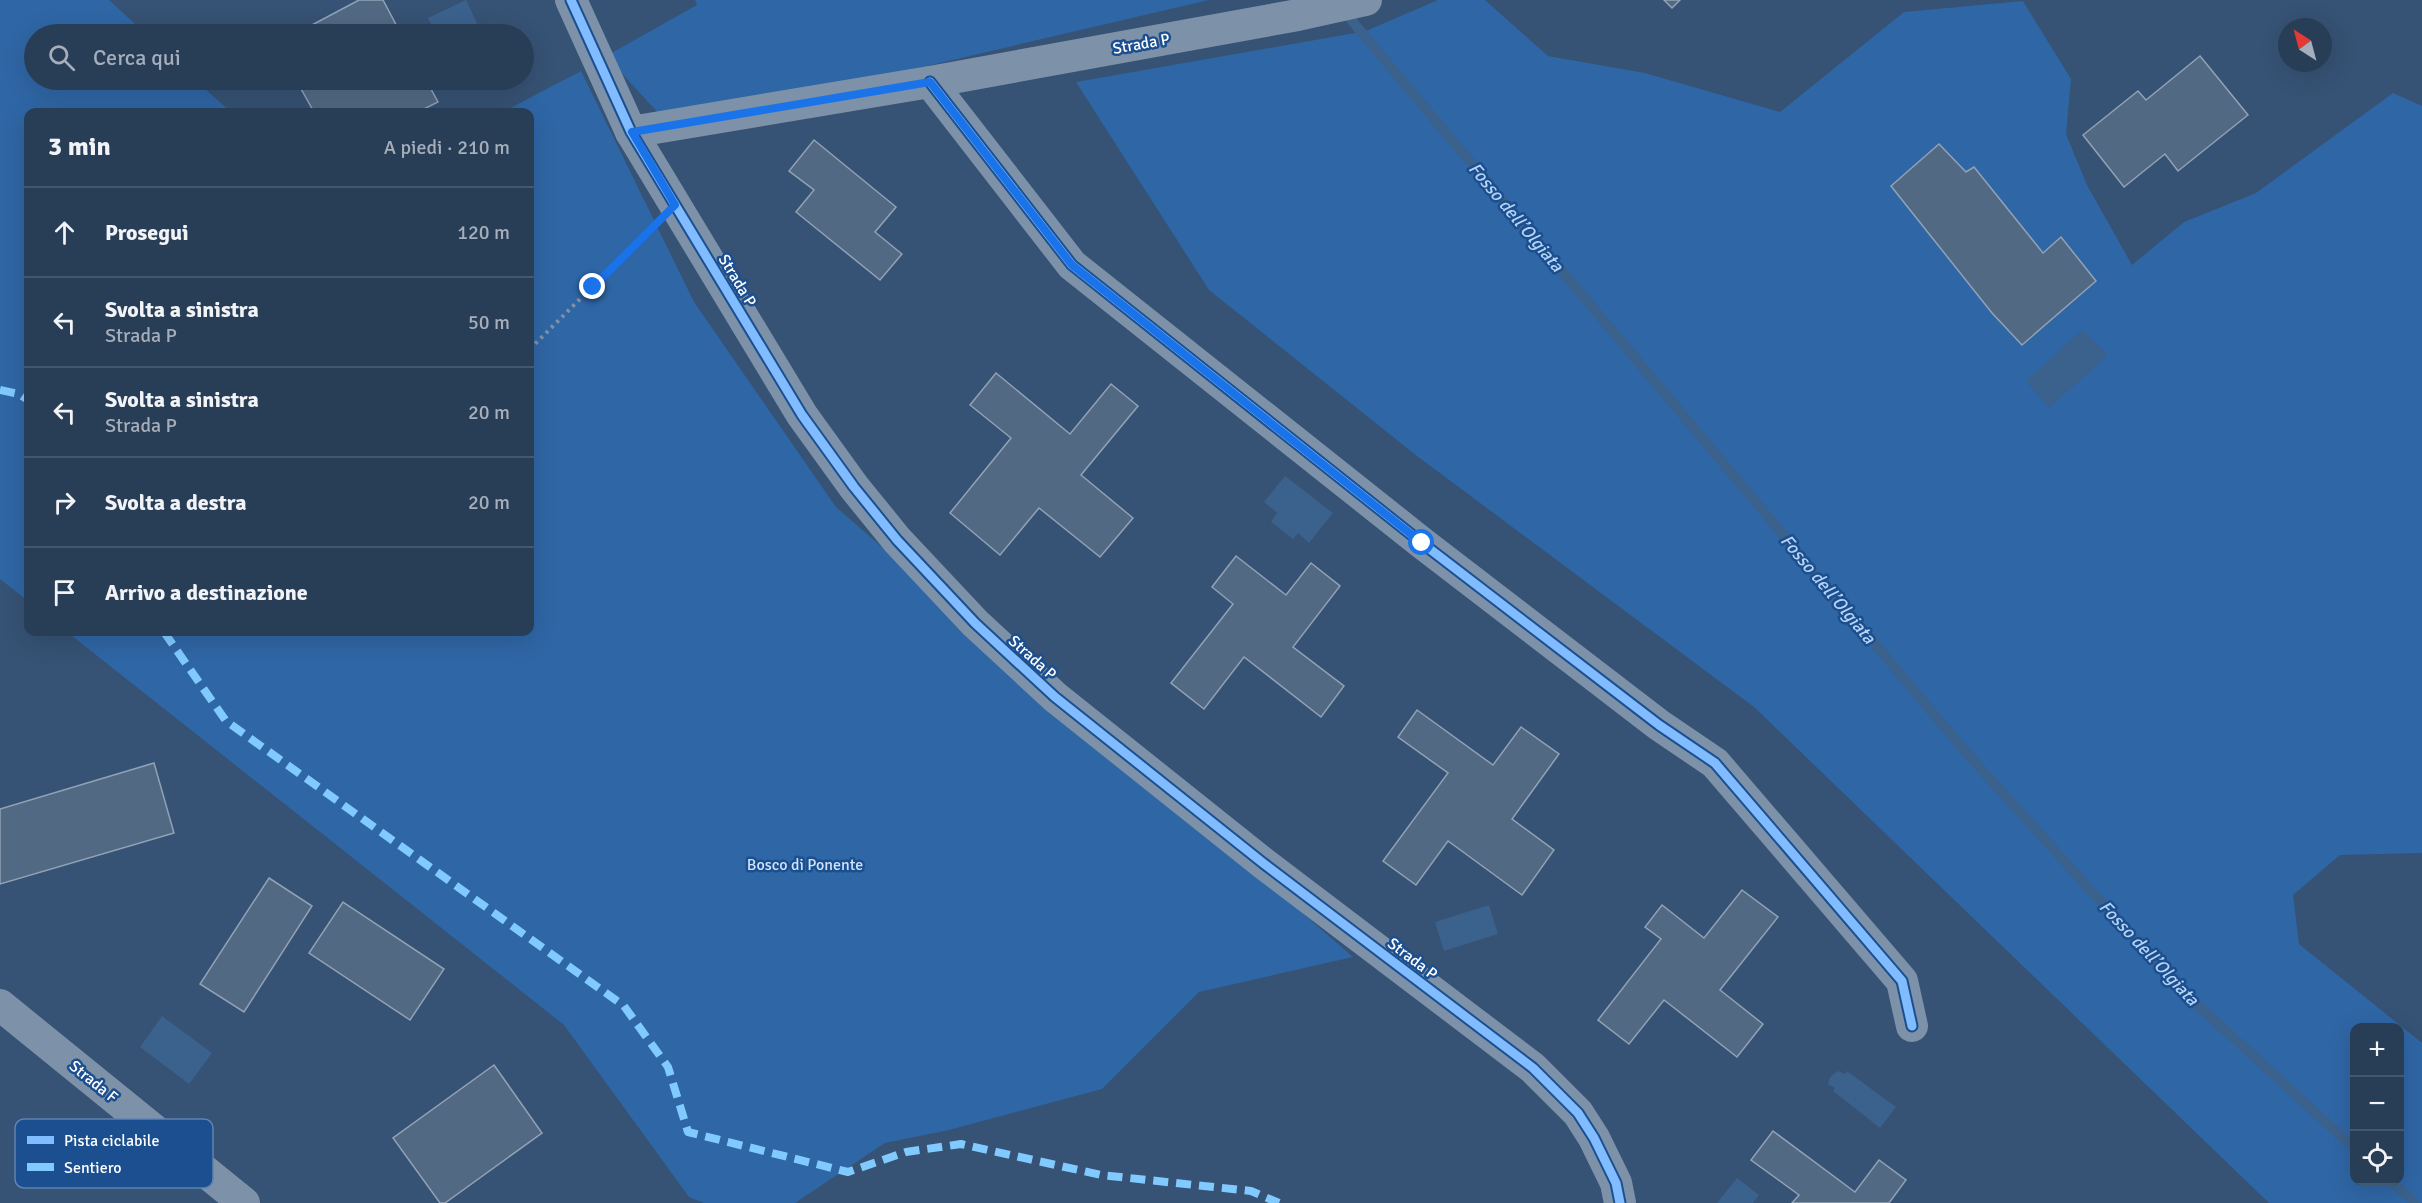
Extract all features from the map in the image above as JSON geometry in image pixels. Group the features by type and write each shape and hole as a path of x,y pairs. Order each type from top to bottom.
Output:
{"street":[{"name":"Strada P","path":"571,0 632,132 802,415 854,487 921,567 997,645 1055,697 1263,863 1533,1068 1578,1113 1594,1138 1616,1183 1620,1203"},
{"name":"Strada P","path":"632,132 930,82 1298,15 1365,0"},
{"path":"930,82 1072,265 1422,543 1659,724 1715,763 1902,981 1912,1026"},
{"name":"Strada F","path":"0,1005 140,1119"},
{"name":"Strada F","path":"213,1178 244,1203"}],"path":[{"path":"534,345 675,205"}],"green space":[{"path":"0,0 109,0 135,24 24,24 24,90 206,90 226,108 24,108 24,598 0,579"},
{"path":"695,0 1209,0 670,126 606,56 697,5"},
{"path":"1438,0 1485,0 1548,56 1645,73 1780,112 1904,12 2023,1 2071,79 2066,134 2087,185 2132,265 2184,222 2256,193 2393,93 2422,106 2422,853 2340,855 2293,895 2299,944 2397,1023 2350,1023 2350,1185 2404,1185 2404,1029 2422,1043 2422,1203 2269,1203 1754,707 1417,456 1209,290 1076,82 1366,31"},
{"name":"Bosco di Ponente","path":"581,71 694,302 836,507 1353,957 1199,992 1102,1089 949,1130 885,1143 795,1203 704,1203 689,1197 564,1025 72,636 534,636 534,108 511,108"}],"shaded area":[{"path":"466,0 477,24 431,24 428,18"},
{"path":"2082,330 2108,355 2049,408 2026,381"},
{"path":"1285,476 1333,513 1309,543 1298,533 1293,539 1271,522 1277,513 1264,502"},
{"path":"1489,905 1498,934 1444,951 1435,922"},
{"path":"162,1016 212,1053 189,1084 140,1047"},
{"path":"1838,1071 1845,1074 1847,1071 1896,1107 1880,1128 1833,1091 1835,1088 1828,1084 1830,1077"},
{"path":"1737,1178 1759,1195 1753,1203 1717,1203"}],"building":[{"path":"359,0 383,0 396,24 314,24"},
{"path":"1664,0 1680,0 1672,8"},
{"path":"2200,56 2248,115 2178,171 2165,154 2124,187 2083,135 2138,91 2146,100"},
{"path":"302,90 431,90 438,102 426,108 312,108"},
{"path":"814,140 896,207 875,232 902,254 880,280 796,212 814,190 789,171"},
{"path":"1939,144 1966,172 1974,167 2043,253 2061,237 2096,281 2022,345 1992,313 1891,186"},
{"path":"996,373 1070,434 1111,384 1138,406 1081,475 1133,518 1100,557 1039,508 1000,555 950,513 1011,438 970,405"},
{"path":"1236,556 1286,595 1311,563 1340,586 1293,647 1344,686 1321,717 1244,657 1204,709 1171,683 1233,604 1212,587"},
{"path":"1417,710 1493,765 1521,727 1559,754 1512,819 1554,850 1522,895 1448,841 1416,885 1383,861 1448,773 1398,737"},
{"path":"154,763 174,833 0,884 0,809"},
{"path":"269,878 312,906 244,1012 200,984"},
{"path":"1742,890 1778,917 1720,990 1763,1024 1737,1057 1664,1000 1629,1044 1598,1020 1661,939 1645,927 1662,905 1704,938"},
{"path":"343,902 444,969 410,1020 309,953"},
{"path":"494,1065 542,1133 445,1203 440,1203 393,1138"},
{"path":"1773,1131 1855,1192 1879,1160 1906,1180 1889,1203 1792,1203 1799,1195 1751,1160"}],"waterway":[{"name":"Fosso dell’Olgiata","path":"1342,9 1964,750 2178,987 2350,1144"},
{"name":"Fosso dell’Olgiata","path":"2395,1185 2415,1203"}],"marked path":[{"path":"0,390 24,397"},
{"path":"167,636 226,721 624,1006 668,1067 688,1132 848,1172 906,1152 961,1144 1101,1175 1251,1191 1279,1203"}],"cycle path":[{"path":"571,0 631,132 802,415 854,487 897,540 975,623 1055,697 1263,863 1533,1068 1578,1113 1594,1138 1616,1183 1620,1203"},
{"path":"930,82 1072,265 1422,543 1659,725 1715,763 1902,981 1912,1026"}],"route":[{"path":"593,287 675,205 632,132 930,82 1072,265 1422,543"}]}
